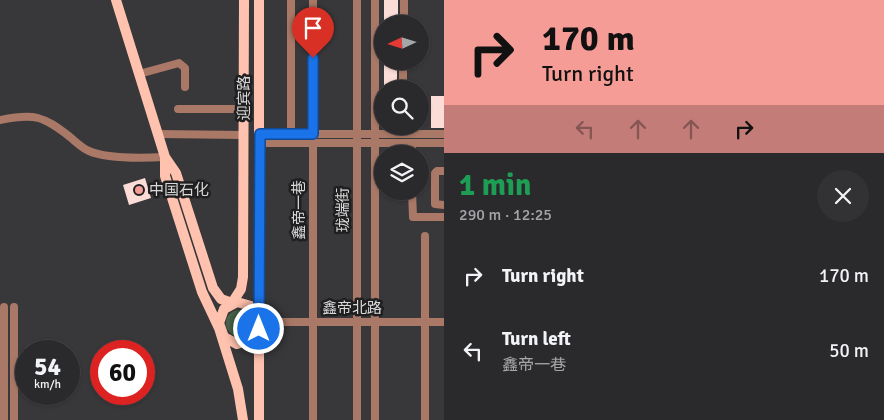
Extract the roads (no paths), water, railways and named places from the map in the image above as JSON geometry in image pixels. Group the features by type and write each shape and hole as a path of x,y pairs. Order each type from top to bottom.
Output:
{"main road":[{"path":"116,0 165,157 166,176 199,284 224,337 237,344 251,340 259,323 255,309 247,304 232,303 221,299 213,288 176,172 165,157"},
{"name":"迎宾路","path":"219,328 221,313 232,303 241,289 243,277 244,0"},
{"name":"迎宾路","path":"259,420 260,0"},
{"path":"219,328 238,389 243,420"}],"street":[{"path":"291,0 291,134"},
{"name":"鑫帝一巷","path":"313,0 313,420"},
{"name":"珑端街","path":"357,0 357,420"},
{"path":"375,0 375,80"},
{"path":"404,0 404,15"},
{"path":"139,74 179,63 185,68 185,87"},
{"path":"178,108 244,108"},
{"path":"0,120 29,117 46,119 85,148 96,153 165,157"},
{"path":"158,134 244,134"},
{"path":"259,139 291,134 313,139 374,134"},
{"path":"429,134 444,134"},
{"path":"375,135 375,420"},
{"path":"259,139 313,139 357,143 444,143"},
{"path":"444,171 435,172 435,202 437,205 444,205"},
{"path":"412,200 412,217 444,218"},
{"path":"425,236 425,420"},
{"path":"4,307 4,420"},
{"path":"14,307 14,420"},
{"name":"鑫帝北路","path":"259,323 444,322"}],"place":[{"name":"中国石化","path":"139,190"}]}
